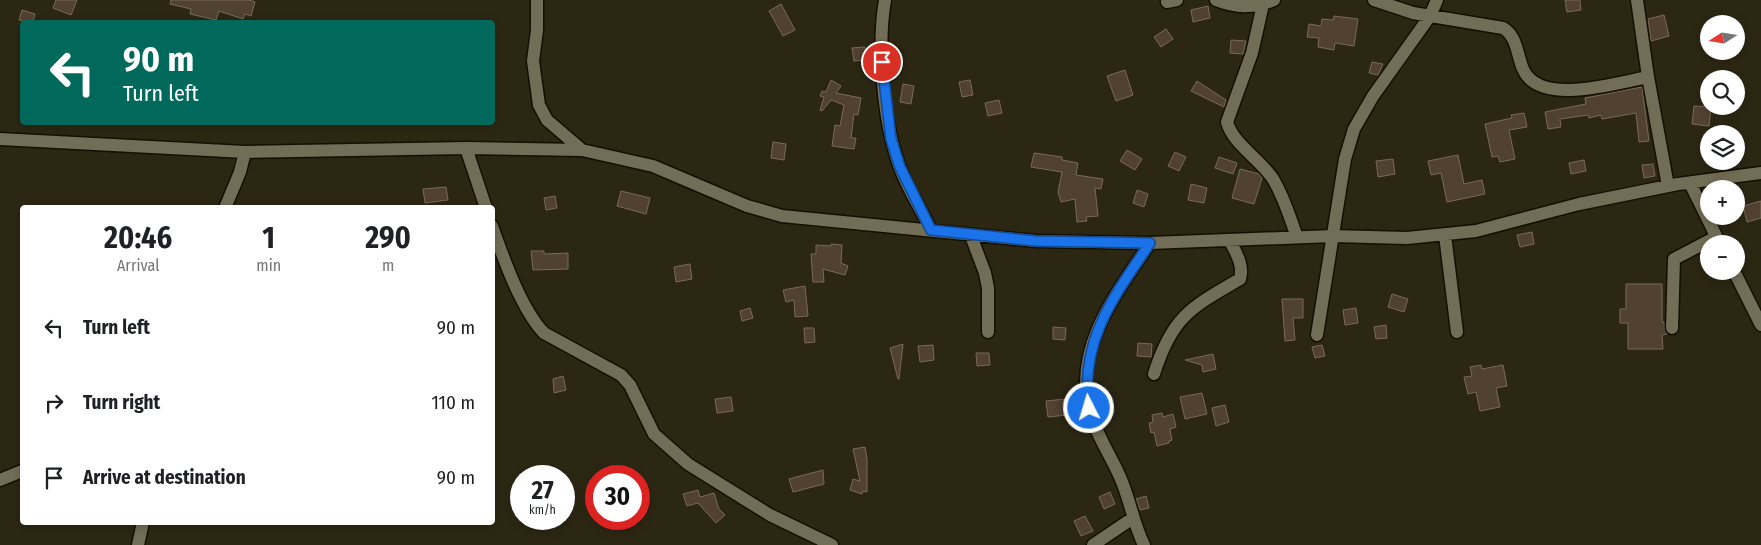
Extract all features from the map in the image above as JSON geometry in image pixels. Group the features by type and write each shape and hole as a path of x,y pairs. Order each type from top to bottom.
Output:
{"street":[{"path":"537,0 537,30 533,61 539,105 547,120 582,150"},
{"path":"885,0 881,25 882,62 891,139 900,167 931,230"},
{"path":"1216,0 1234,6 1268,1 1252,53 1227,122 1232,135 1259,161 1274,180 1297,237"},
{"path":"1374,0 1430,16 1503,28 1508,31 1514,40 1523,70 1530,78 1543,87 1554,91 1607,86 1648,77"},
{"path":"1317,335 1345,159 1354,129 1373,96 1430,16 1437,0"},
{"path":"1637,0 1648,77 1668,186"},
{"path":"0,139 246,152 466,148 582,150 653,166 747,206 782,216 1036,241 1150,243 1333,236 1407,238 1445,236 1476,231 1579,204 1668,186 1761,174"},
{"path":"466,148 485,205"},
{"path":"226,205 246,152"},
{"path":"1690,183 1716,235"},
{"path":"495,233 526,308 536,326 544,333 621,375 630,385 654,434 688,464 770,516 832,545"},
{"path":"972,236 985,273 988,288 988,332"},
{"path":"1445,236 1457,332"},
{"path":"1154,374 1163,346 1187,312 1240,278 1242,271 1230,241"},
{"path":"1144,545 1132,518 1126,490 1096,430 1086,390 1088,359 1094,337 1114,297 1150,243"},
{"path":"1672,328 1674,259 1700,248"},
{"path":"1738,280 1761,325"},
{"path":"0,480 20,472"},
{"path":"1093,545 1132,518"},
{"path":"138,545 142,525"}],"building":[{"path":"56,0 77,0 71,15 53,8"},
{"path":"171,0 249,0 255,2 251,16 245,14 243,19 219,11 216,20 190,14 191,9 170,4"},
{"path":"1565,0 1580,0 1581,10 1567,12"},
{"path":"781,4 795,30 783,36 769,11"},
{"path":"1208,6 1210,18 1193,22 1191,10"},
{"path":"22,10 35,14 34,20 19,20"},
{"path":"1664,15 1669,36 1651,41 1648,19"},
{"path":"1334,16 1358,19 1354,46 1335,43 1334,50 1318,47 1319,38 1307,37 1309,24 1321,26 1322,19 1333,20"},
{"path":"1166,29 1173,39 1161,47 1154,37"},
{"path":"1231,40 1246,41 1243,54 1230,53"},
{"path":"865,47 866,60 854,61 852,48"},
{"path":"1372,62 1383,64 1378,75 1369,73"},
{"path":"1125,70 1133,95 1116,101 1107,76"},
{"path":"831,80 841,86 836,93 861,98 858,115 854,114 851,138 856,138 854,149 832,146 835,125 840,126 844,105 831,100 822,111 820,110 824,97 820,96 822,91 826,92"},
{"path":"970,80 973,95 962,97 959,82"},
{"path":"1197,81 1226,100 1224,107 1191,91"},
{"path":"903,84 914,86 911,104 900,102"},
{"path":"1642,87 1649,141 1639,142 1636,113 1602,119 1601,115 1589,118 1588,115 1560,119 1561,127 1548,129 1545,112 1586,104 1585,98"},
{"path":"999,100 1002,113 988,116 985,103"},
{"path":"1694,106 1700,106 1700,115 1710,115 1709,125 1692,124"},
{"path":"1524,113 1527,127 1509,130 1515,159 1500,162 1498,156 1492,157 1485,124 1512,118 1511,115"},
{"path":"773,142 786,144 784,160 771,158"},
{"path":"1127,150 1142,159 1135,170 1120,161"},
{"path":"1175,152 1186,157 1179,171 1168,166"},
{"path":"1034,153 1062,157 1062,160 1078,163 1076,175 1103,179 1101,189 1095,188 1098,216 1086,217 1087,221 1077,222 1075,199 1061,202 1058,192 1062,172 1031,167"},
{"path":"1458,155 1464,184 1482,180 1485,194 1447,202 1441,173 1431,175 1428,161"},
{"path":"1219,157 1237,163 1233,174 1215,168"},
{"path":"1393,159 1395,174 1378,177 1376,161"},
{"path":"1584,160 1586,171 1571,174 1569,163"},
{"path":"1653,164 1655,176 1644,178 1642,165"},
{"path":"1240,169 1259,174 1262,178 1254,204 1232,198"},
{"path":"1191,184 1207,188 1204,203 1188,200"},
{"path":"446,187 448,200 425,203 423,189"},
{"path":"1137,190 1148,194 1144,207 1133,203"},
{"path":"621,191 650,198 646,214 617,206"},
{"path":"555,196 557,208 546,210 544,198"},
{"path":"1761,201 1761,218 1747,222 1745,205"},
{"path":"1532,232 1534,244 1520,247 1517,235"},
{"path":"831,244 842,245 841,263 848,266 845,275 823,269 824,282 813,282 811,254 816,254 816,245 831,246"},
{"path":"531,251 544,251 544,254 568,253 568,269 533,270"},
{"path":"690,264 692,279 676,282 674,267"},
{"path":"1626,284 1662,284 1662,322 1664,322 1667,334 1662,335 1663,349 1628,349 1628,323 1620,323 1620,309 1626,309"},
{"path":"805,286 808,316 795,317 794,300 786,302 783,290"},
{"path":"1392,294 1408,299 1404,312 1388,307"},
{"path":"1282,299 1303,299 1303,318 1293,318 1295,340 1285,341"},
{"path":"750,308 753,318 742,321 740,311"},
{"path":"1356,308 1358,323 1345,325 1343,310"},
{"path":"1386,325 1387,338 1376,339 1374,327"},
{"path":"1053,327 1066,328 1065,340 1053,339"},
{"path":"804,328 814,328 815,342 805,343"},
{"path":"1138,343 1152,344 1151,357 1137,356"},
{"path":"903,344 899,379 898,379 890,348"},
{"path":"933,345 934,360 920,362 918,346"},
{"path":"1322,345 1325,356 1315,358 1312,347"},
{"path":"976,353 989,353 990,365 977,366"},
{"path":"1213,354 1216,369 1203,372 1202,365 1185,360"},
{"path":"1481,365 1482,369 1503,365 1507,386 1496,388 1500,407 1480,411 1476,392 1468,394 1464,377 1472,376 1470,367"},
{"path":"563,376 566,390 554,393 553,379"},
{"path":"1202,393 1207,414 1185,419 1180,397"},
{"path":"731,397 733,411 717,413 715,399"},
{"path":"1065,399 1067,415 1048,417 1046,401"},
{"path":"1225,405 1229,422 1216,426 1212,408"},
{"path":"1162,413 1163,417 1173,414 1176,427 1170,429 1172,440 1169,443 1157,446 1154,432 1151,433 1149,423 1153,422 1152,415"},
{"path":"865,447 867,492 863,491 862,494 850,490 853,479 860,481 853,449"},
{"path":"823,470 824,484 793,492 789,479"},
{"path":"698,490 700,497 714,493 719,509 725,515 716,523 698,503 687,506 683,494"},
{"path":"1110,492 1115,504 1104,509 1099,497"},
{"path":"1146,496 1149,508 1140,510 1136,499"},
{"path":"1085,516 1093,531 1081,536 1074,521"}],"route":[{"path":"882,62 891,139 900,167 931,230 972,236 1036,241 1150,243 1114,297 1094,337 1088,359 1086,390 1089,408"}]}
